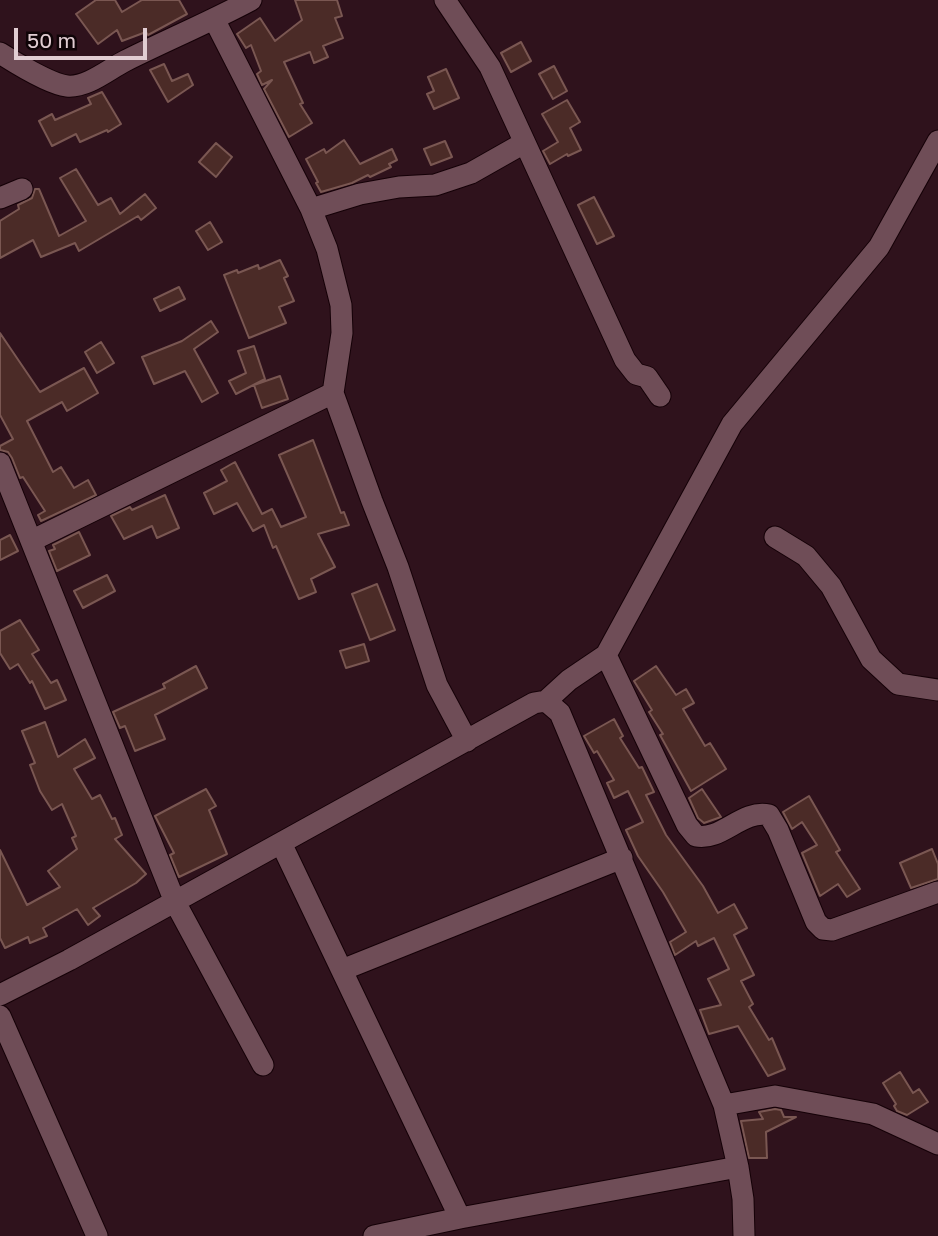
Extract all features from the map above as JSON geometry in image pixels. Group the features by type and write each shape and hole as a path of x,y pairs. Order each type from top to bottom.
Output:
{"street":[{"path":"0,53 25,69 67,86 90,81 125,61 251,0"},
{"path":"445,0 490,67 625,360 636,374 647,377 660,396"},
{"path":"214,19 311,209 327,249 341,305 342,333 333,393 398,566 437,685 467,741"},
{"path":"0,995 175,902 534,703 546,701 606,655 732,424 879,247 938,141"},
{"path":"311,209 360,194 399,187 435,185 471,173 524,143"},
{"path":"0,198 22,189"},
{"path":"31,541 333,393"},
{"path":"0,463 175,902 263,1065"},
{"path":"775,537 806,555 831,586 871,659 898,684 938,690"},
{"path":"606,655 687,825 696,836 706,838 750,815 769,815 778,830 816,922 823,929 832,930 938,892"},
{"path":"546,701 561,713 724,1105 743,1199 744,1236"},
{"path":"281,843 460,1218"},
{"path":"342,970 622,858"},
{"path":"0,1016 97,1236"},
{"path":"724,1105 775,1096 873,1114 938,1144"},
{"path":"374,1236 738,1167"}],"building":[{"path":"96,0 115,0 122,12 142,0 179,0 187,14 148,35 146,32 122,41 117,30 98,44 76,14"},
{"path":"295,0 337,0 342,16 335,18 343,38 323,46 328,57 314,63 310,52 284,62 303,103 300,104 312,123 289,137 264,89 272,80 262,85 257,74 261,71 251,45 246,48 237,34 260,18 275,41 302,20"},
{"path":"521,42 531,61 511,72 501,53"},
{"path":"164,64 172,81 188,74 193,85 168,102 150,70"},
{"path":"554,66 567,91 553,99 539,74"},
{"path":"446,69 459,98 434,109 427,94 434,91 428,77"},
{"path":"102,92 121,124 80,142 76,134 52,146 39,121 52,114 55,120 91,104 88,98"},
{"path":"567,100 580,122 570,128 581,150 568,156 567,154 550,164 543,151 558,142 542,114"},
{"path":"344,140 360,164 392,149 397,160 389,164 391,167 370,177 368,175 321,192 306,159 324,149 326,153"},
{"path":"445,141 452,157 431,165 424,149"},
{"path":"216,143 232,157 216,177 199,162"},
{"path":"76,169 98,205 111,198 120,214 145,194 156,208 141,220 138,216 79,251 75,243 41,257 33,240 0,258 0,221 19,209 18,205 32,198 35,189 39,189 59,236 86,221 60,178"},
{"path":"594,197 614,236 597,244 578,205"},
{"path":"210,222 222,242 208,250 196,231"},
{"path":"280,260 288,276 284,278 294,301 279,307 286,323 249,338 224,275 258,265 259,269"},
{"path":"179,287 185,299 160,311 154,299"},
{"path":"211,321 218,332 194,349 218,393 202,402 185,371 154,384 142,357 182,341"},
{"path":"0,333 40,392 84,368 98,393 67,411 62,402 27,421 53,472 61,467 74,488 88,480 96,495 41,521 38,515 45,511 23,477 20,478 8,452 0,450 0,446 13,439 0,415"},
{"path":"101,342 114,363 97,373 85,352"},
{"path":"254,346 265,379 236,394 229,381 246,373 238,351"},
{"path":"280,376 288,399 262,408 254,385"},
{"path":"313,440 341,513 344,512 349,525 318,534 335,567 311,579 316,592 299,599 264,525 253,531 237,503 214,514 204,493 227,481 221,470 235,462 262,514 272,509 281,527 306,517 279,455"},
{"path":"165,495 179,528 157,538 152,526 124,539 111,516"},
{"path":"79,532 90,555 57,571 49,551 55,549 53,545"},
{"path":"10,535 18,551 0,560 0,540"},
{"path":"107,575 115,591 83,608 74,591"},
{"path":"377,584 395,630 370,640 352,594"},
{"path":"20,620 39,650 32,654 51,683 57,680 66,700 45,709 32,681 30,683 18,664 10,669 0,653 0,631"},
{"path":"364,644 369,661 346,668 340,651"},
{"path":"196,666 207,688 155,715 165,739 135,751 125,726 120,728 113,712 165,688 163,684"},
{"path":"656,666 676,695 686,689 694,703 683,709 705,746 710,743 726,769 691,791 660,735 663,734 649,712 652,710 634,681"},
{"path":"614,719 623,736 620,738 639,768 642,767 654,792 646,795 666,835 703,886 718,913 734,904 747,928 734,935 754,975 741,981 753,1004 749,1007 769,1040 772,1038 785,1069 768,1076 738,1026 709,1034 700,1010 721,1005 708,979 729,969 714,938 698,946 696,941 675,955 670,942 686,932 638,856 626,830 643,822 628,791 614,798 607,783 614,780 597,751 594,753 584,736"},
{"path":"45,722 58,757 85,739 95,758 74,769 92,799 100,795 122,835 115,839 146,874 136,883 93,908 100,916 88,925 77,909 43,928 47,936 30,943 28,937 5,948 0,938 0,850 27,905 60,887 48,871 77,849 72,838 76,836 62,804 52,810 40,791 30,765 35,763 22,731"},
{"path":"206,789 216,806 209,810 227,854 179,877 170,855 174,853 155,816"},
{"path":"702,789 721,817 704,823 698,818 689,798"},
{"path":"809,796 840,850 836,852 860,889 847,897 838,884 820,896 802,853 817,845 802,822 792,829 783,812"},
{"path":"932,849 938,864 938,879 911,888 900,863"},
{"path":"900,1072 913,1093 919,1089 928,1102 907,1115 897,1111 894,1106 896,1104 883,1083"},
{"path":"781,1110 784,1117 796,1117 766,1132 767,1158 749,1158 741,1121 763,1119 759,1112"}]}
